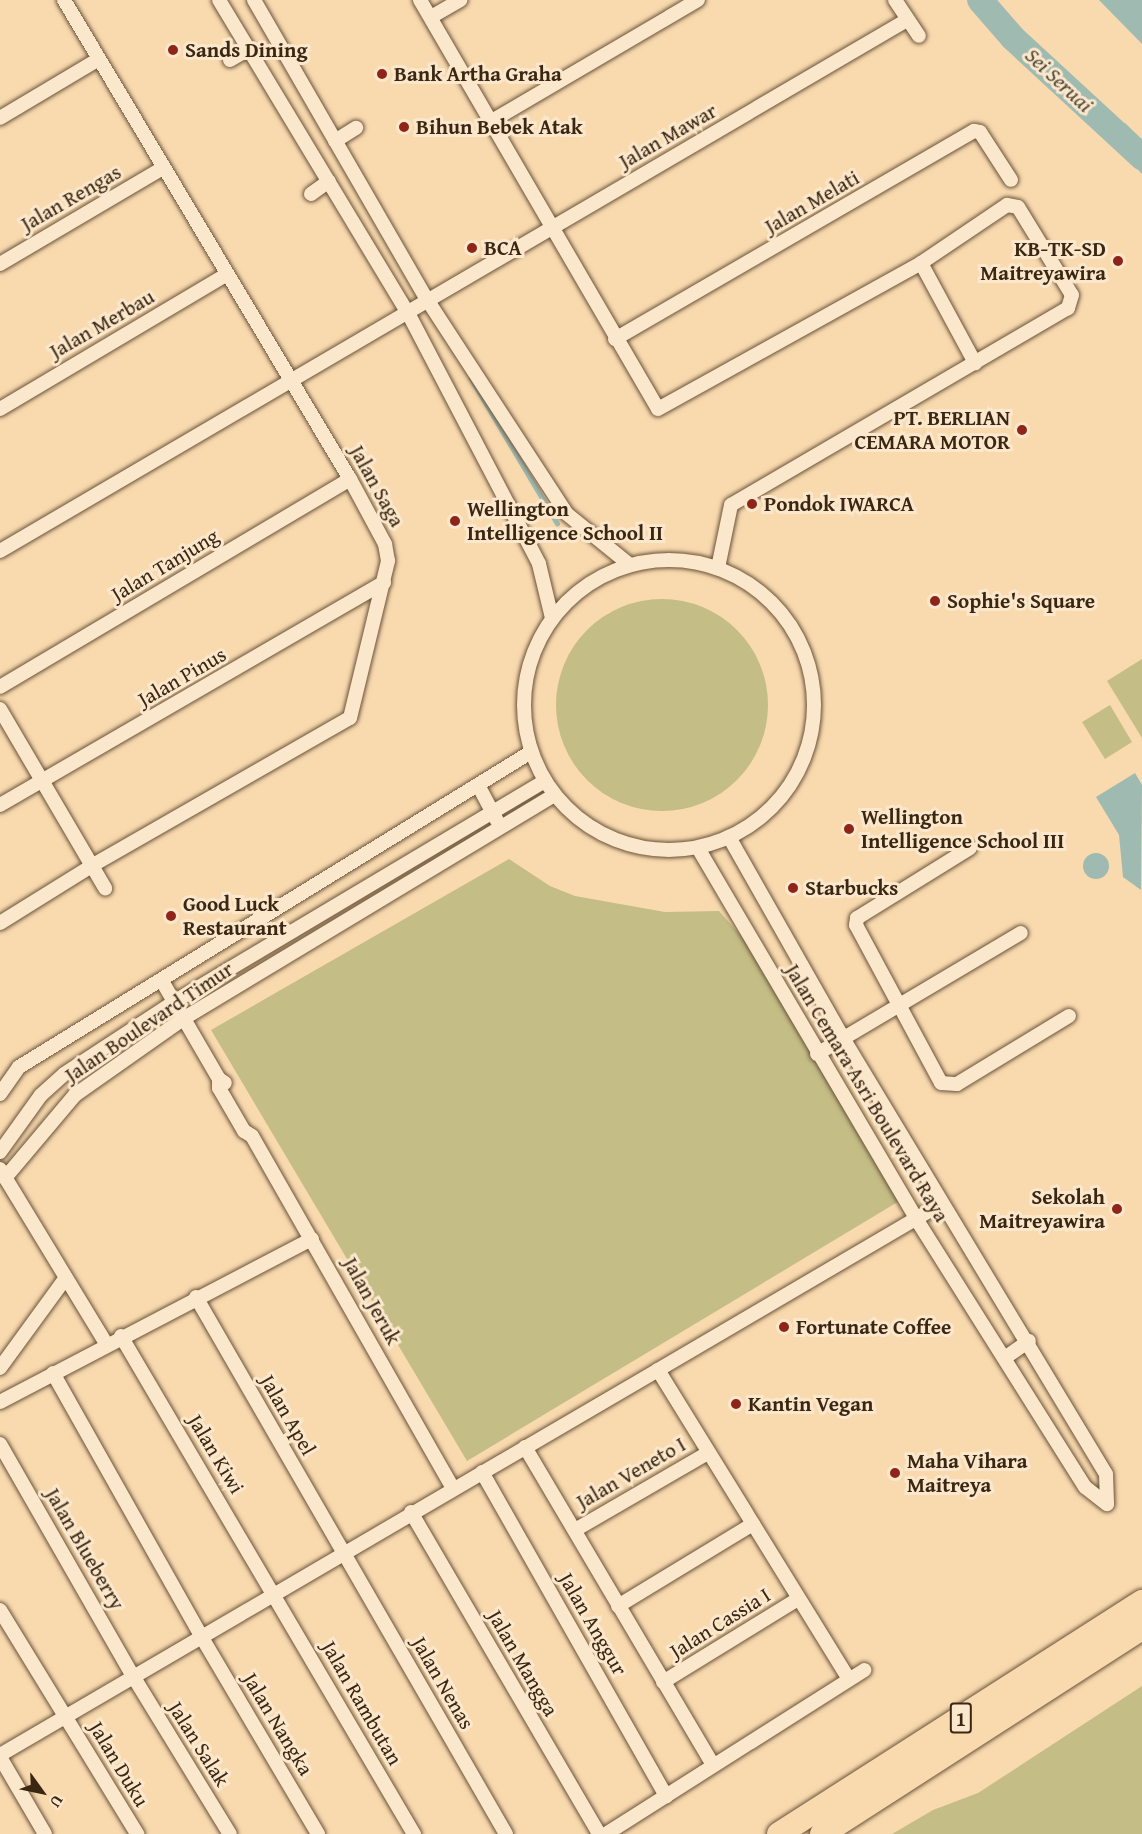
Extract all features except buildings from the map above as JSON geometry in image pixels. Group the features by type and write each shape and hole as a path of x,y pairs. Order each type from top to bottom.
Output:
{"highway":[{"name":"1","path":"779,1834 1142,1602"},
{"name":"1","path":"822,1834 1142,1628"}],"street":[{"name":"Jalan Saga","path":"64,0 226,275 350,479 385,544 388,561 353,712 345,722 93,865"},
{"path":"219,0 408,313 539,564 552,618"},
{"path":"254,0 428,301 567,514 630,565"},
{"path":"420,0 656,408 661,410 921,263 1007,205 1015,205 1072,296 1068,308 731,505 718,568"},
{"path":"430,17 460,0"},
{"path":"490,122 698,0"},
{"path":"895,0 919,36"},
{"name":"Jalan Mawar","path":"0,551 554,229 907,20"},
{"path":"230,60 249,49"},
{"path":"0,118 99,59"},
{"path":"335,141 356,128"},
{"name":"Jalan Melati","path":"615,339 974,131 980,132 1011,180"},
{"name":"Jalan Rengas","path":"0,264 163,168"},
{"path":"311,194 329,182"},
{"path":"921,263 975,363"},
{"name":"Jalan Merbau","path":"0,409 226,275"},
{"name":"Jalan Tanjung","path":"0,687 350,479"},
{"path":"675,559 718,568 750,584 781,612 803,648 813,688 812,730 798,772 769,811 729,837 698,848 665,851 618,842 576,818 544,781 531,752 523,707 525,683 535,650 552,618 592,583 630,565 675,559"},
{"name":"Jalan Pinus","path":"0,805 384,582"},
{"path":"0,710 105,888"},
{"name":"Jalan Boulevard Timur","path":"0,1094 20,1067 531,752"},
{"name":"Jalan Boulevard Timur","path":"0,1152 51,1085 174,1002 544,781"},
{"path":"478,785 501,827"},
{"name":"Jalan Boulevard Timur","path":"2,1174 75,1095 183,1019 554,795"},
{"name":"Jalan Cemara Asri Boulevard Raya","path":"698,848 817,1054 915,1217 1006,1357 1085,1487 1107,1504 1107,1474 1029,1341 941,1203 843,1038 729,837"},
{"path":"970,848 857,918 856,926 941,1083 950,1086 1069,1016"},
{"path":"0,923 93,865"},
{"path":"817,1054 1021,933"},
{"name":"Jalan Jeruk","path":"162,981 219,1079 227,1084 252,1126 252,1136 453,1488"},
{"path":"2,1174 106,1343"},
{"path":"45,1834 0,1756 411,1512 941,1203"},
{"path":"0,1402 106,1343 312,1239"},
{"path":"0,1368 65,1279"},
{"name":"Jalan Apel","path":"195,1297 343,1554"},
{"name":"Jalan Kiwi","path":"120,1336 275,1594"},
{"path":"1006,1357 1029,1341"},
{"path":"658,1370 849,1679"},
{"name":"Jalan Nangka","path":"53,1372 201,1636 318,1834"},
{"name":"Jalan Blueberry","path":"0,1444 133,1676"},
{"path":"525,1447 713,1766"},
{"name":"Jalan Veneto I","path":"575,1530 708,1453"},
{"name":"Jalan Anggur","path":"482,1472 666,1796"},
{"name":"Jalan Mangga","path":"411,1512 598,1834"},
{"path":"618,1606 753,1524"},
{"name":"Jalan Nenas","path":"343,1554 506,1834"},
{"name":"Jalan Rambutan","path":"275,1594 414,1834"},
{"name":"Jalan Cassia I","path":"663,1682 798,1599"},
{"name":"Jalan Duku","path":"0,1610 137,1834"},
{"path":"606,1834 864,1670"},
{"name":"Jalan Salak","path":"133,1676 230,1834"}],"shaded area":[{"path":"662,599 683,601 703,607 721,617 737,630 750,646 760,664 766,684 768,705 766,726 760,746 750,764 737,780 721,793 703,803 683,809 662,811 641,809 621,803 603,793 587,780 574,764 564,746 558,726 556,705 558,684 564,664 574,646 587,630 603,617 621,607 641,601"},
{"path":"1142,659 1142,738 1107,681"},
{"path":"1110,705 1132,742 1105,759 1082,722"},
{"path":"509,859 550,886 575,896 665,912 719,911 750,946 901,1200 467,1461 211,1030"},
{"path":"1142,1686 1142,1834 892,1834 933,1810 978,1793"}],"water":[{"path":"1099,0 1142,0 1142,44"},
{"path":"1125,123 1142,140 1142,174 1114,144"},
{"path":"1135,773 1142,785 1141,890 1123,877 1119,835 1096,797"},
{"path":"1096,853 1105,857 1109,866 1105,875 1096,879 1087,875 1083,866 1087,857"}],"waterway":[{"name":"Sei Seruai","path":"980,0 1013,38 1142,157"},
{"path":"471,378 557,523"}],"place":[{"name":"Sands Dining","path":"173,50"},
{"name":"Bank Artha Graha","path":"382,74"},
{"name":"Bihun Bebek Atak","path":"404,127"},
{"name":"BCA","path":"472,248"},
{"name":"KB-TK-SD Maitreyawira","path":"1118,261"},
{"name":"PT. BERLIAN CEMARA MOTOR","path":"1022,430"},
{"name":"Pondok IWARCA","path":"752,504"},
{"name":"Wellington Intelligence School II","path":"455,521"},
{"name":"Sophie's Square","path":"935,601"},
{"name":"Wellington Intelligence School III","path":"849,829"},
{"name":"Starbucks","path":"793,888"},
{"name":"Good Luck Restaurant","path":"171,916"},
{"name":"Sekolah Maitreyawira","path":"1117,1209"},
{"name":"Fortunate Coffee","path":"784,1327"},
{"name":"Kantin Vegan","path":"736,1404"},
{"name":"Maha Vihara Maitreya","path":"895,1473"}]}
